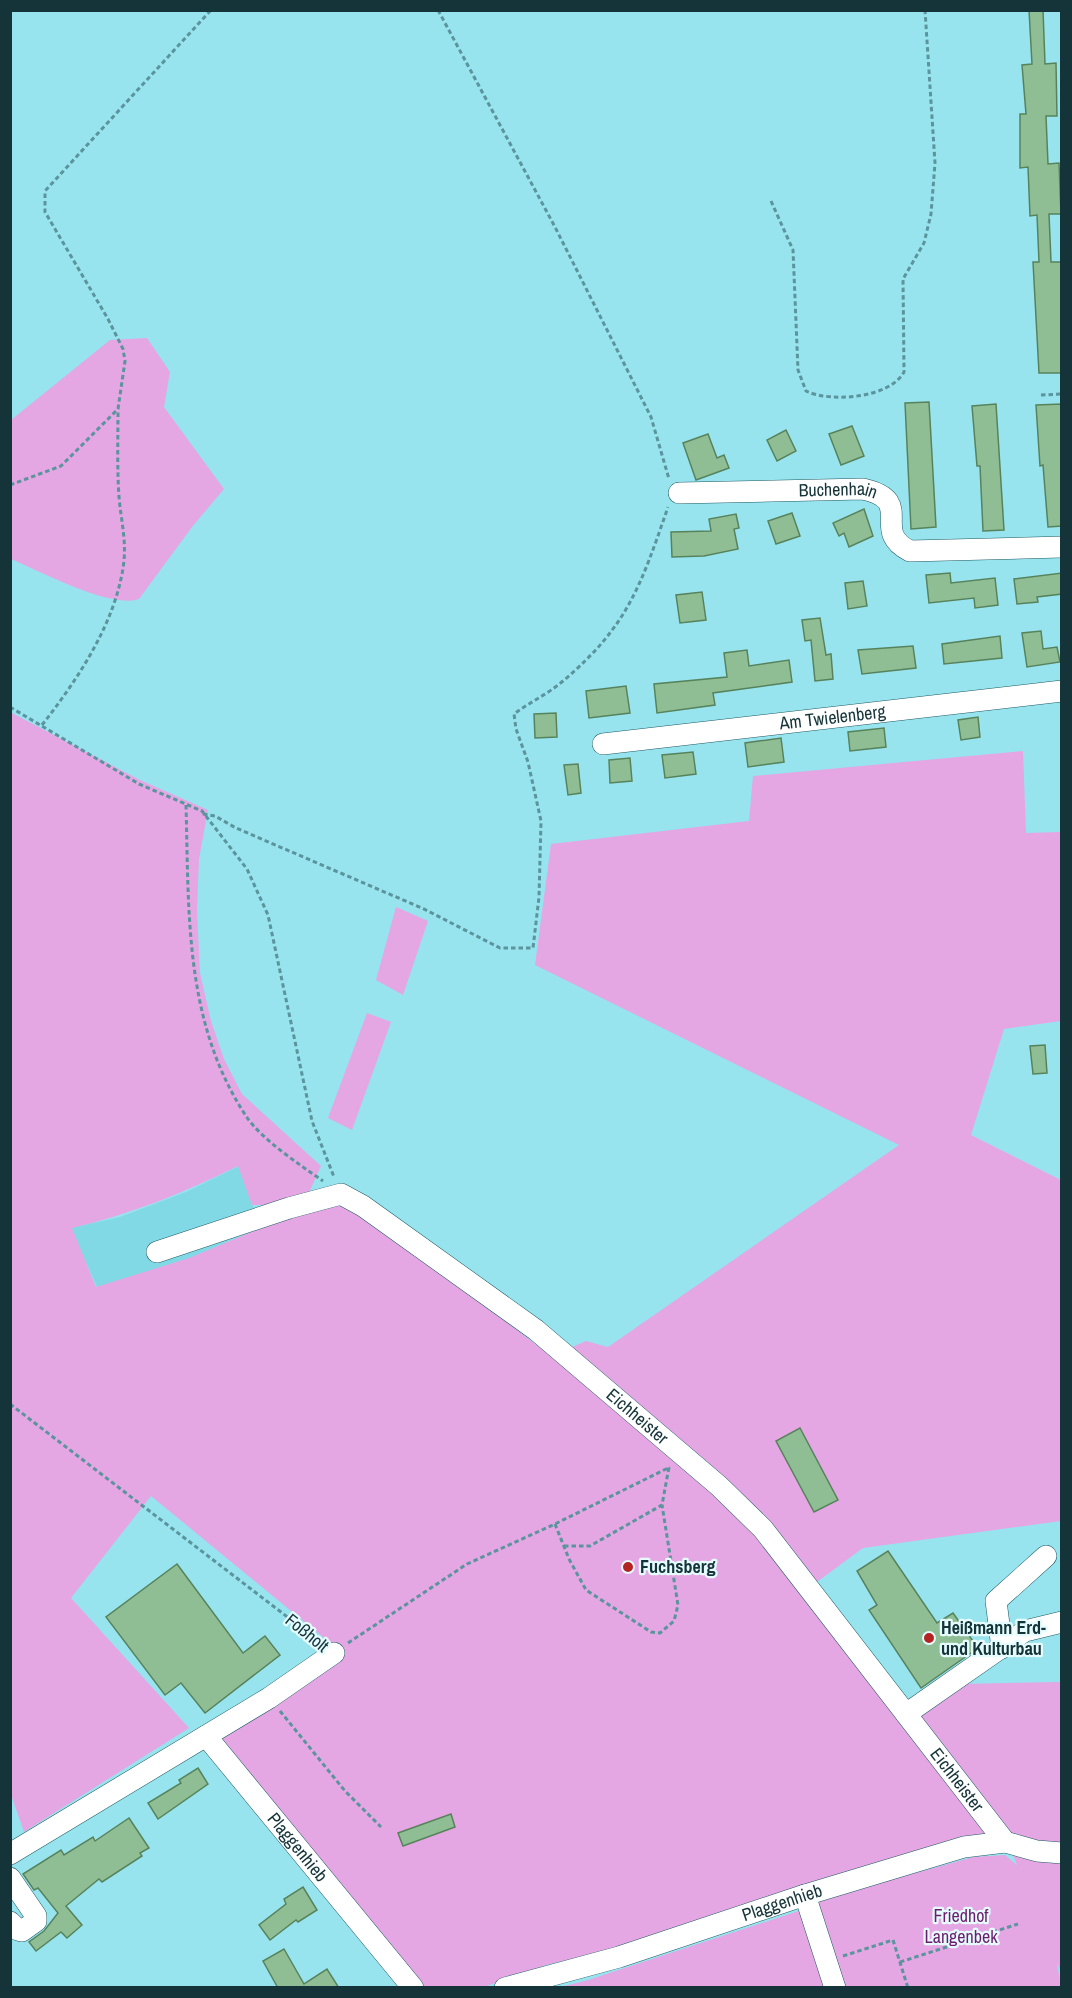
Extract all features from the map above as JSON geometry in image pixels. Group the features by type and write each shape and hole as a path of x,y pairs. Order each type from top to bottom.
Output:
{"street":[{"name":"Buchenhain","path":"676,492 863,489 881,493 891,504 892,534 898,545 910,551 1062,547"},
{"name":"Am Twielenberg","path":"603,744 1062,691"},
{"path":"157,1252 289,1208 341,1194"},
{"name":"Eichheister","path":"341,1194 363,1206 536,1330 719,1486 763,1529 1005,1842"},
{"path":"1002,1648 996,1601 1046,1556"},
{"path":"906,1714 1025,1631 1062,1622"},
{"name":"Foßholt","path":"10,1854 269,1698 334,1653"},
{"name":"Plaggenhieb","path":"206,1736 413,1988"},
{"name":"Plaggenhieb","path":"506,1988 619,1957 805,1895 964,1847 1005,1842 1037,1851 1062,1853"},
{"path":"10,1878 36,1916 36,1921 22,1931 10,1922"},
{"path":"805,1895 835,1988"}],"path":[{"path":"42,725 70,688 112,611 124,563 125,527 119,499 118,409 125,361 123,349 45,212 45,191 211,10"},
{"path":"203,814 215,816 236,828 424,909 500,948 532,948 539,897 541,821 528,762 516,729 514,714 563,681 601,645 620,623 649,565 676,492 651,417 555,227 438,10"},
{"path":"771,201 792,250 798,370 806,391 819,397 870,394 899,381 904,372 903,279 924,243 931,214 935,163 925,10"},
{"path":"1041,395 1062,394"},
{"path":"10,485 61,466 118,409"},
{"path":"10,707 139,784 186,804 203,814 247,869 268,915 312,1121 341,1194"},
{"path":"186,804 189,927 198,1001 219,1064 247,1118 289,1157 341,1194"},
{"name":"Foßholt","path":"10,1404 334,1653"},
{"path":"555,1524 569,1559 586,1590 651,1632 660,1633 674,1621 678,1605 662,1505 669,1467"},
{"path":"334,1653 467,1564 555,1524 669,1467 702,1472"},
{"path":"564,1546 590,1546 662,1505"},
{"path":"269,1698 345,1791 381,1827"},
{"path":"900,1962 1018,1924"},
{"path":"826,1961 893,1940 908,1988"}],"shaded area":[{"path":"239,1166 252,1205 270,1224 189,1258 97,1287 71,1228 120,1217 186,1192"}],"green space":[{"path":"147,338 170,372 164,407 224,489 192,527 139,599 127,601 94,594 56,580 11,559 11,420 110,340"},
{"path":"10,712 140,780 208,810 199,859 197,910 200,973 211,1021 224,1059 242,1094 321,1166 308,1195 270,1205 252,1205 238,1166 157,1202 72,1228 96,1287 189,1258 270,1224 340,1203 363,1212 551,1356 586,1341 608,1347 899,1145 535,965 551,844 749,821 753,776 1023,751 1026,833 1061,832 1061,1021 1004,1029 971,1135 1061,1180 1061,1521 863,1548 802,1593 989,1836 611,1950 546,1965 484,1987 399,1987 204,1746 341,1652 151,1496 71,1598 189,1728 24,1832 10,1792"},
{"path":"396,907 428,921 403,995 376,980"},
{"path":"367,1013 391,1022 352,1130 328,1118"},
{"name":"Friedhof Langenbek","path":"1061,1682 1061,1972 1057,1963 1061,1987 557,1988 588,1980 817,1905 816,1901 973,1857 1005,1855 1017,1865 1005,1835 917,1718 958,1684"}],"building":[{"path":"1029,10 1043,10 1045,64 1056,63 1057,116 1046,116 1048,164 1059,163 1061,214 1049,214 1051,262 1062,262 1062,373 1039,373 1033,262 1039,262 1037,215 1030,216 1028,167 1020,168 1020,114 1026,114 1022,65 1032,64"},
{"path":"929,402 936,527 911,529 905,403"},
{"path":"996,404 1004,530 983,531 980,466 977,466 972,406"},
{"path":"1062,404 1062,526 1048,527 1043,465 1040,466 1036,405"},
{"path":"852,426 864,456 841,465 829,434"},
{"path":"786,430 796,451 777,461 767,440"},
{"path":"708,434 717,458 724,455 729,468 696,480 683,443"},
{"path":"864,509 873,536 849,547 844,533 839,536 833,523"},
{"path":"792,513 800,536 776,544 768,521"},
{"path":"736,514 739,528 734,529 738,549 704,556 672,557 671,532 711,531 709,519"},
{"path":"950,573 951,583 995,578 998,605 975,608 974,598 929,603 926,575"},
{"path":"1062,573 1062,594 1037,597 1038,602 1017,604 1014,579"},
{"path":"863,581 867,606 848,609 845,583"},
{"path":"702,592 706,620 680,623 676,595"},
{"path":"820,618 826,655 831,654 833,679 815,681 811,640 805,641 802,620"},
{"path":"1041,631 1043,649 1057,647 1060,662 1027,667 1022,633"},
{"path":"1000,636 1002,658 944,664 942,644"},
{"path":"913,646 916,668 862,674 858,650"},
{"path":"747,650 749,666 789,660 792,682 713,693 715,705 657,713 654,684 727,677 724,653"},
{"path":"626,686 630,713 589,718 586,691"},
{"path":"556,713 557,737 535,738 534,714"},
{"path":"978,717 980,737 961,740 958,720"},
{"path":"884,728 886,747 850,751 848,732"},
{"path":"781,738 784,762 748,767 745,743"},
{"path":"693,752 696,774 665,778 662,755"},
{"path":"630,758 632,781 610,783 609,760"},
{"path":"578,764 581,793 568,795 564,765"},
{"path":"1045,1045 1047,1073 1033,1074 1030,1046"},
{"path":"800,1428 838,1500 814,1512 776,1441"},
{"name":"Heißmann Erd- und Kulturbau","path":"888,1551 937,1623 953,1613 978,1648 921,1688 869,1610 877,1605 857,1571"},
{"path":"177,1564 243,1653 265,1636 280,1655 205,1713 181,1683 165,1695 106,1617"},
{"path":"198,1768 208,1784 158,1819 148,1803 181,1783 179,1780"},
{"path":"451,1814 455,1827 403,1846 398,1833"},
{"path":"129,1818 149,1848 140,1853 142,1856 102,1882 99,1879 66,1906 82,1925 67,1938 61,1932 36,1951 29,1942 44,1931 58,1913 38,1888 34,1890 23,1874 61,1850 64,1855 93,1837 95,1841"},
{"path":"303,1887 317,1910 298,1922 296,1920 270,1940 259,1925 286,1904 284,1899"},
{"path":"284,1949 304,1984 327,1969 339,1988 278,1988 263,1961"}],"place":[{"name":"Fuchsberg","path":"628,1567"},
{"name":"Heißmann Erd- und Kulturbau","path":"929,1638"}]}
